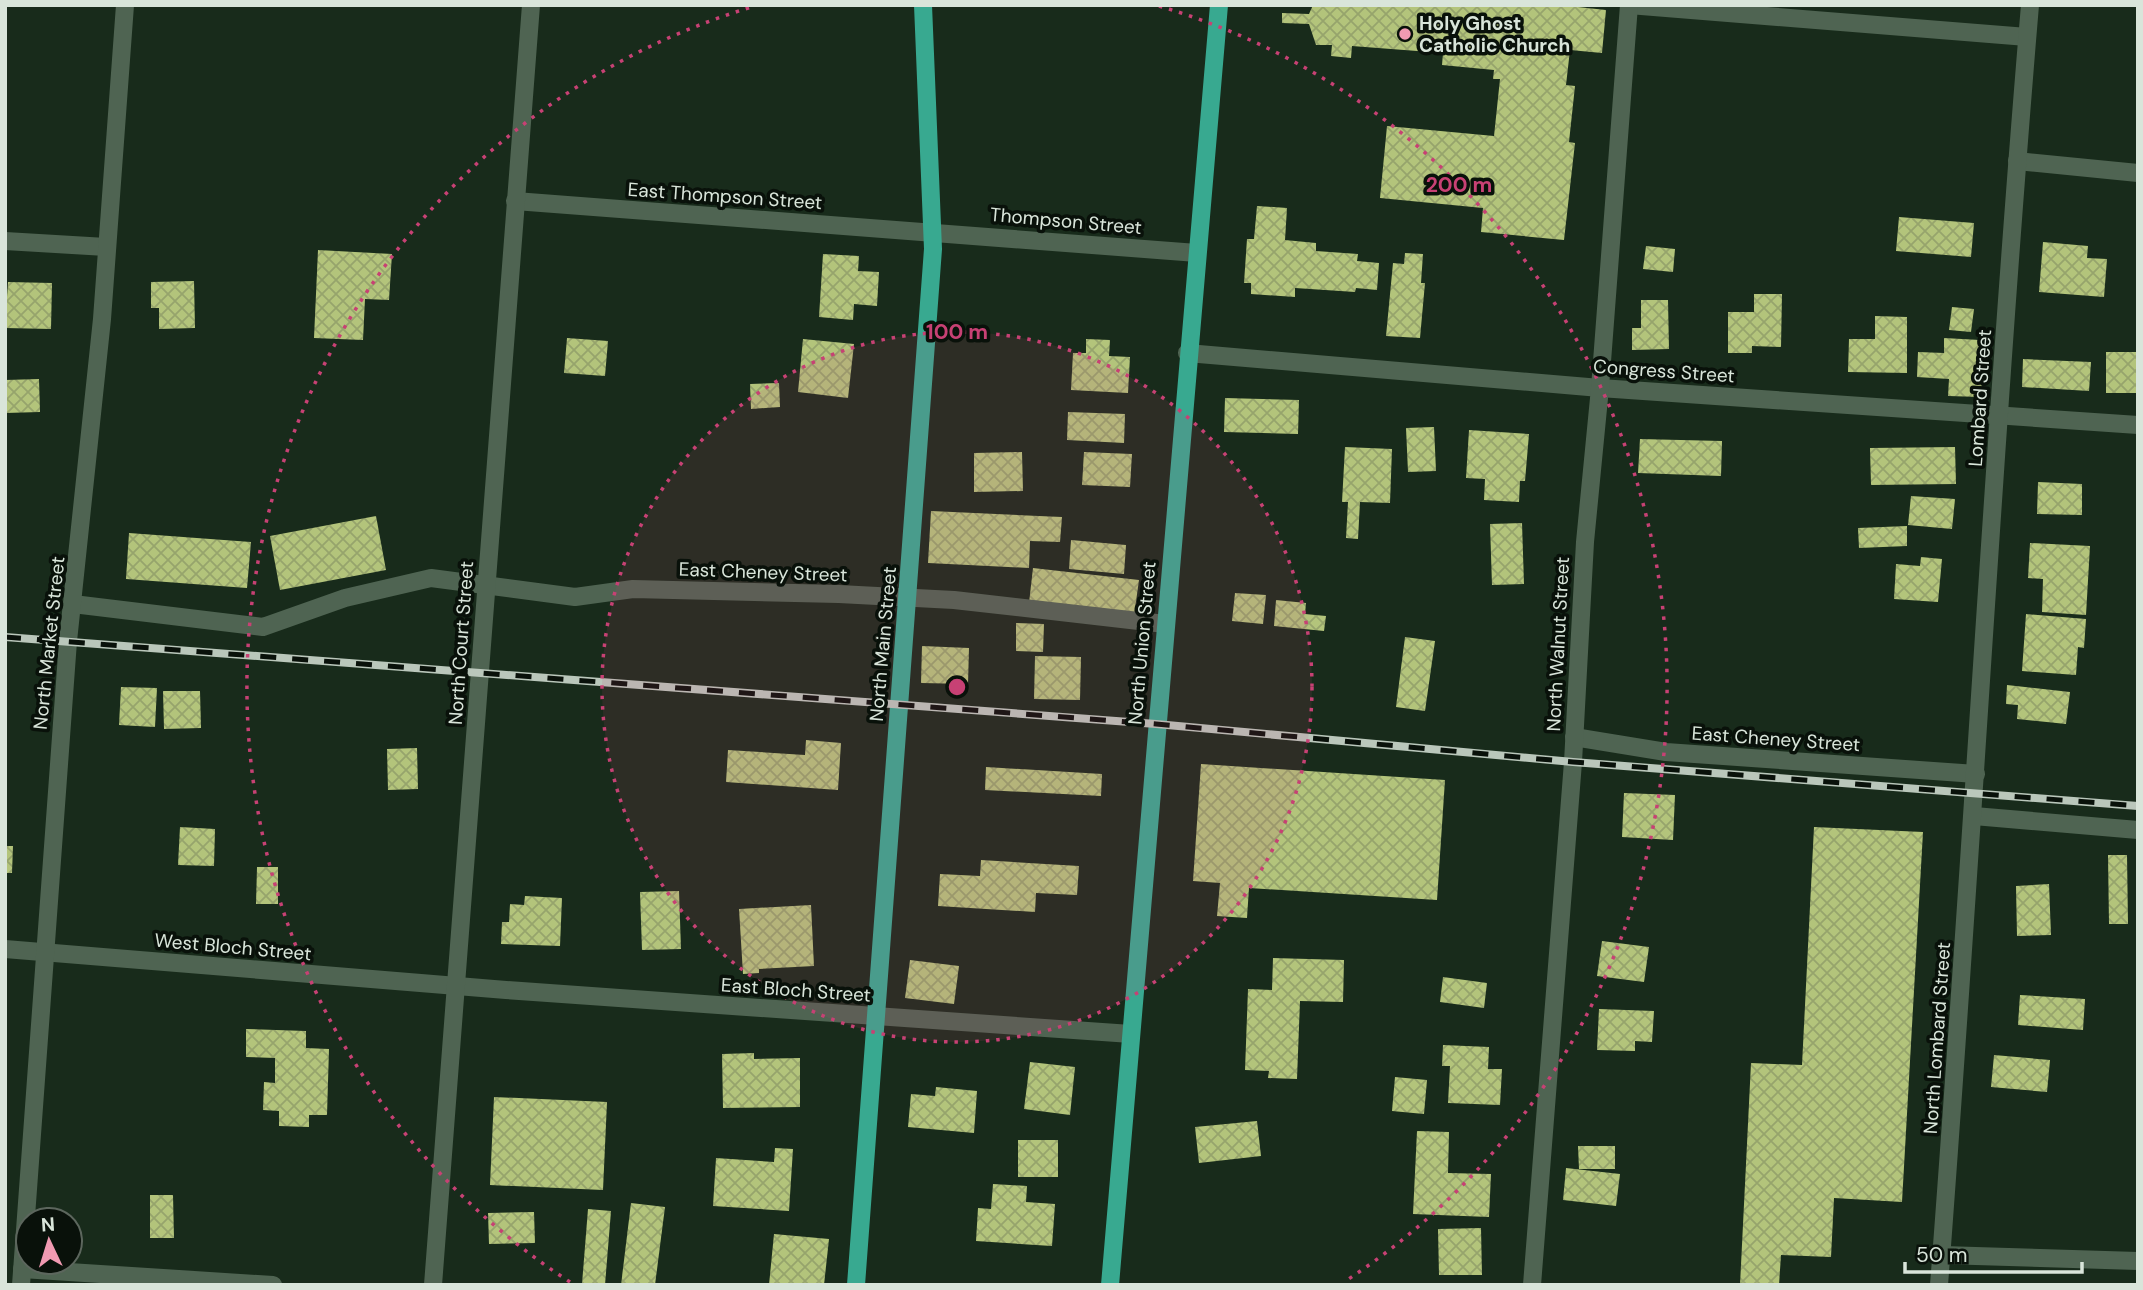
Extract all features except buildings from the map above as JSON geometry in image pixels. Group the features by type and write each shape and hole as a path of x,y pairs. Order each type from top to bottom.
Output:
{"main road":[{"name":"North Main Street","path":"856,1285 874,1017 928,337 932,232 923,5"},
{"name":"North Union Street","path":"1110,1285 1187,353 1219,5"}],"street":[{"name":"North Market Street","path":"21,1277 44,951 73,604 86,495 125,5"},
{"name":"North Court Street","path":"433,1285 531,5"},
{"path":"1629,5 2027,37"},
{"name":"North Walnut Street","path":"1532,1285 1574,737 1585,542 1600,388 1629,5"},
{"name":"Lombard Street","path":"1974,793 2029,5"},
{"path":"2017,161 2138,173"},
{"name":"East Thompson Street","path":"515,201 932,232"},
{"name":"Thompson Street","path":"932,232 1197,253"},
{"path":"5,241 106,247"},
{"name":"Congress Street","path":"1187,353 1600,388 2138,425"},
{"name":"East Cheney Street","path":"73,604 263,627 402,583 431,578 575,597 633,589 954,600 1165,624"},
{"name":"East Cheney Street","path":"1574,737 1666,752 1976,774"},
{"name":"North Lombard Street","path":"1939,1285 1974,793"},
{"path":"1974,816 2138,830"},
{"name":"West Bloch Street","path":"5,949 258,971 458,984"},
{"name":"East Bloch Street","path":"458,984 1131,1034"},
{"path":"1942,1255 2138,1261"},
{"path":"21,1277 274,1285"}],"railway":[{"path":"5,637 1156,724 1573,762 2138,806"}],"place":[{"name":"Holy Ghost Catholic Church","path":"1405,34"}]}
